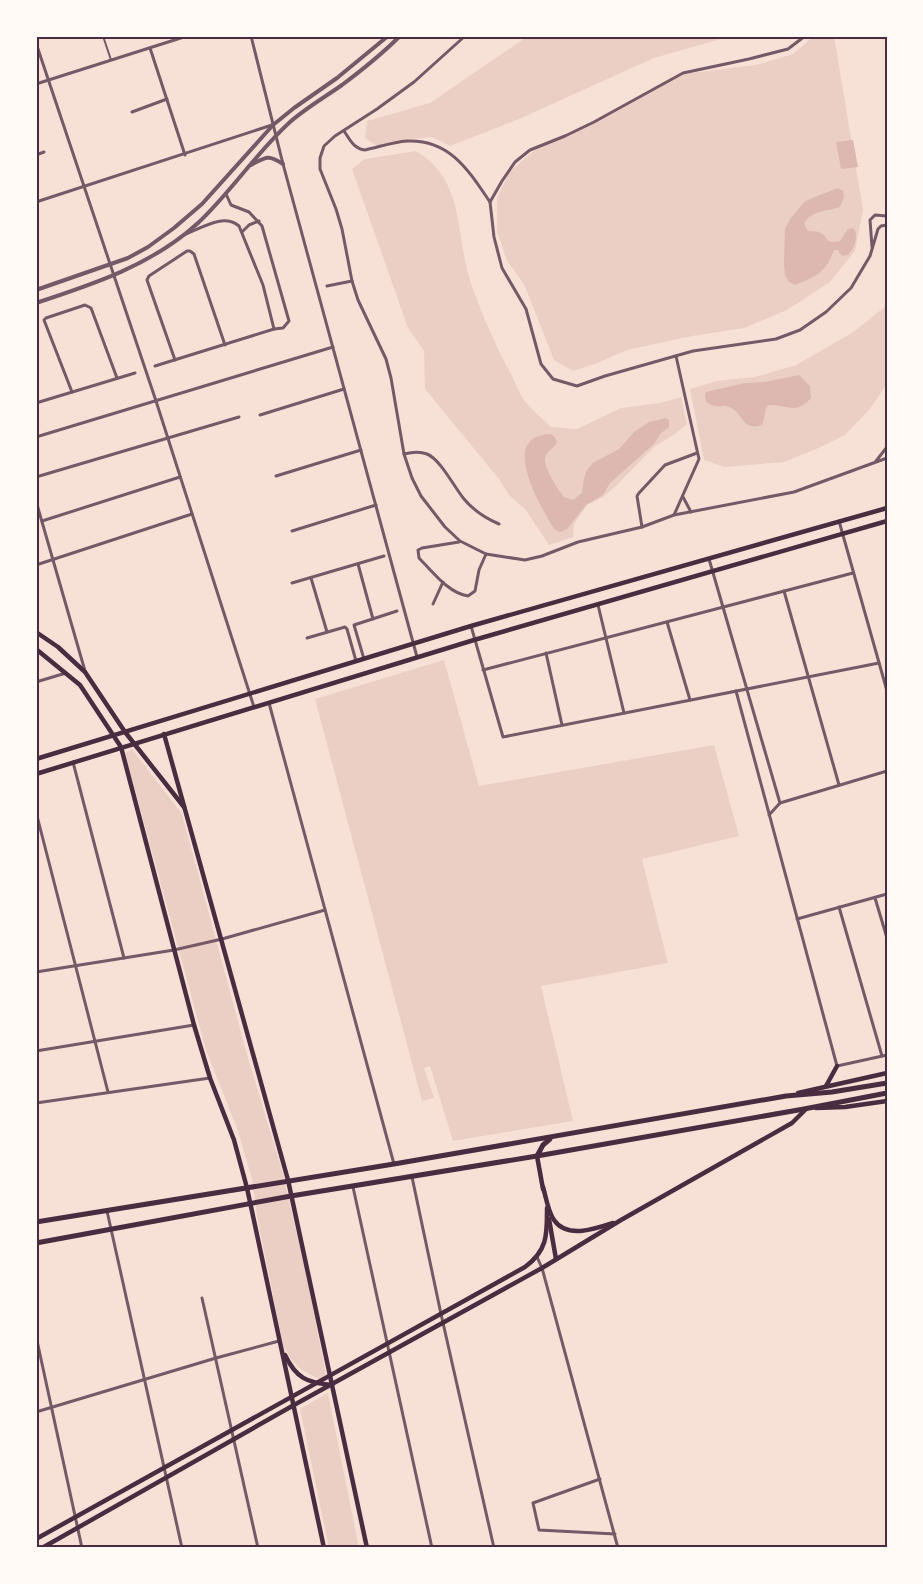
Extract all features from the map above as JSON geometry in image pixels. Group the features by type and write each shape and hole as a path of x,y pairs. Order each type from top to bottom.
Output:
{"main road":[{"path":"36,759 471,626 887,508"},
{"path":"36,774 474,640 887,521"},
{"path":"36,632 58,648 85,672 125,732 186,810"},
{"path":"36,649 80,685 121,747 194,1025 210,1078 234,1140 247,1188 324,1548"},
{"path":"164,734 288,1180 367,1548"},
{"path":"826,1086 837,1066"},
{"path":"36,1222 552,1137 786,1096 887,1073"},
{"path":"786,1096 832,1092 887,1083"},
{"path":"36,1243 291,1196 537,1156 887,1093"},
{"path":"42,1548 542,1268 621,1220 792,1123 804,1109 845,1107 887,1101"},
{"path":"552,1137 542,1145 537,1156 556,1259"},
{"path":"543,1187 553,1219 565,1229 573,1231 590,1230 621,1220"},
{"path":"36,1539 525,1266 542,1251 546,1233 547,1208"},
{"path":"281,1347 291,1367 304,1379 316,1384 332,1385"}],"street":[{"path":"165,36 167,42"},
{"path":"36,84 187,36"},
{"path":"251,36 283,164 417,657"},
{"path":"36,290 110,266 148,247 202,204 273,125 337,78 388,36"},
{"path":"36,303 113,276 154,256 183,235 226,194 247,167 302,112 342,84 400,36"},
{"path":"465,36 414,82 335,136 324,146 320,158 320,169 342,229 352,281 358,300 386,359 404,454 412,478 432,512 460,541 486,554 525,560 542,556 578,542 642,526 674,515 794,492 887,458"},
{"path":"490,202 515,162 530,150 594,122 683,72 749,59 788,48 805,36"},
{"path":"36,44 156,401 254,707"},
{"path":"150,48 185,155"},
{"path":"132,112 167,99"},
{"path":"36,202 273,125"},
{"path":"344,131 355,147 360,150 405,141 428,143 450,151 468,170 490,202 494,237 502,268 526,309 541,364 553,379 577,386 693,350 776,340 800,330 826,312 851,288 865,267 878,229 881,226 887,225"},
{"path":"36,155 44,152"},
{"path":"247,167 267,157 276,159 283,164"},
{"path":"155,366 286,326 289,320 260,221 249,212 231,205 226,194"},
{"path":"872,250 870,220 875,215 887,216"},
{"path":"183,235 224,220 234,222 239,226 263,285 274,329"},
{"path":"242,232 249,225 260,221"},
{"path":"175,360 147,280 149,276 190,250 194,254 225,345"},
{"path":"327,286 352,281"},
{"path":"72,392 44,320 85,305 91,308 117,378"},
{"path":"36,437 333,347"},
{"path":"674,515 698,462 676,356"},
{"path":"36,403 135,373"},
{"path":"260,415 344,389"},
{"path":"36,477 240,417"},
{"path":"876,462 887,447"},
{"path":"276,476 361,450"},
{"path":"404,454 416,452 427,454 434,459 465,500 483,518 499,524"},
{"path":"642,526 637,496 639,493 665,466 697,452"},
{"path":"42,521 180,477"},
{"path":"682,497 691,512"},
{"path":"36,501 85,672"},
{"path":"292,531 376,505"},
{"path":"36,565 192,514"},
{"path":"839,521 887,691"},
{"path":"460,541 418,550 419,558 443,582 462,595 468,596 475,591 479,570 486,554"},
{"path":"292,583 384,556"},
{"path":"710,559 780,803"},
{"path":"358,564 373,618"},
{"path":"483,670 854,573"},
{"path":"311,578 327,632"},
{"path":"433,604 443,582"},
{"path":"784,592 839,785"},
{"path":"598,604 624,713"},
{"path":"364,659 354,625 397,611"},
{"path":"667,622 690,700"},
{"path":"471,626 503,737 879,663"},
{"path":"307,638 345,627 356,662"},
{"path":"546,653 562,726"},
{"path":"36,682 66,673"},
{"path":"736,691 837,1066 887,1055"},
{"path":"269,703 394,1164"},
{"path":"73,762 124,958"},
{"path":"769,815 780,803 887,771"},
{"path":"36,812 108,1092"},
{"path":"797,919 887,894"},
{"path":"875,898 887,938"},
{"path":"839,907 882,1056"},
{"path":"36,972 174,950 222,939 325,910"},
{"path":"36,1051 194,1025"},
{"path":"36,1103 210,1078"},
{"path":"412,1177 494,1548"},
{"path":"353,1187 432,1548"},
{"path":"107,1211 182,1548"},
{"path":"537,1257 542,1268 618,1548"},
{"path":"202,1298 258,1548"},
{"path":"36,1336 82,1548"},
{"path":"36,1412 279,1341"},
{"path":"600,1480 533,1503 539,1530 615,1534"}],"lane":[{"path":"103,36 111,60"}],"shaded area":[{"path":"528,36 731,36 654,58 519,119 450,146 432,137 403,140 377,146 365,138 367,121 430,103"},
{"path":"814,36 834,36 863,210 855,251 830,282 787,310 744,328 692,336 627,350 573,371 554,360 524,284 507,261 497,231 497,198 510,171 535,150 609,116 683,74 756,65 793,54"},
{"path":"853,140 858,167 841,169 836,142"},
{"path":"416,151 432,163 444,178 456,211 472,286 485,320 524,400 551,427 577,429 621,408 660,403 681,397 687,424 654,447 603,497 587,505 574,524 573,537 549,545 525,509 509,495 499,479 425,389 424,351 408,328 352,169 365,159"},
{"path":"838,188 843,191 844,197 840,207 811,216 804,223 807,230 819,232 831,242 840,241 848,229 852,228 856,234 854,247 848,255 842,256 838,250 834,250 824,269 809,279 795,285 789,282 785,275 785,229 790,219 805,201"},
{"path":"887,305 887,384 869,410 845,435 784,462 725,467 704,460 690,389 717,381 755,377 796,365 852,333"},
{"path":"799,375 810,386 811,398 796,408 768,405 762,425 750,426 746,424 734,409 726,406 713,406 706,402 706,392 745,383 765,382"},
{"path":"666,418 669,420 669,427 661,433 654,444 610,483 603,495 586,505 567,529 560,532 554,529 540,505 527,474 525,459 527,446 535,437 551,434 557,441 546,454 545,463 552,479 564,497 573,500 582,493 584,478 587,470 593,463 619,449 634,432 649,422"},
{"path":"444,660 479,786 714,745 739,836 642,859 668,963 541,986 573,1121 453,1141 430,1066 424,1068 434,1098 422,1101 315,699"},
{"path":"132,749 182,814 246,1051 283,1174 307,1277 326,1375 319,1379 297,1366 283,1345 257,1216 252,1179 238,1131 206,1050 125,753"},
{"path":"328,1393 359,1548 329,1548 300,1409"}]}
